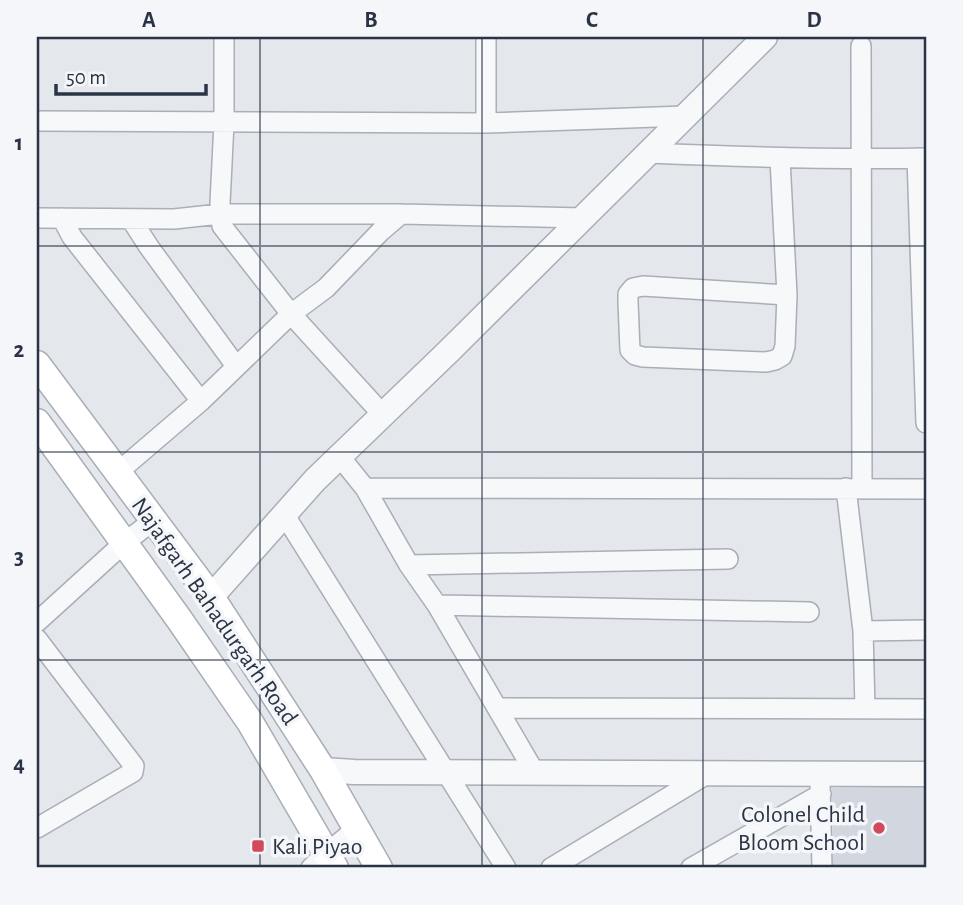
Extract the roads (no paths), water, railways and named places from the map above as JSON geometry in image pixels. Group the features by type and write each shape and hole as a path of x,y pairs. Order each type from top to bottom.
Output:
{"main road":[{"name":"Najafgarh Bahadurgarh Road","path":"37,364 211,597 323,770 379,868"},
{"name":"Najafgarh Bahadurgarh Road","path":"37,422 250,722 324,863"}],"street":[{"path":"223,37 222,226 291,314 383,415"},
{"path":"486,37 486,123"},
{"path":"211,597 315,480 765,37"},
{"path":"861,46 854,488 865,709"},
{"path":"37,121 486,123 685,116"},
{"path":"648,153 780,159 922,158 926,423"},
{"path":"780,159 786,295 785,346 782,356 766,362 643,357 635,355 631,350 628,294 633,288 643,286 786,295"},
{"path":"37,218 174,219 220,214 583,218"},
{"path":"118,472 201,401 291,314 326,288 380,232 401,215"},
{"path":"62,218 72,237 201,401"},
{"path":"131,219 236,366"},
{"path":"340,457 365,488 535,773"},
{"path":"365,488 926,489"},
{"path":"284,514 506,868"},
{"path":"37,622 124,543 154,520"},
{"path":"409,565 727,559"},
{"path":"437,605 809,612"},
{"path":"863,631 926,630"},
{"path":"37,639 134,766 133,772 37,828"},
{"path":"498,708 926,709"},
{"path":"323,770 707,774 820,784 926,774"},
{"path":"551,868 707,774"},
{"path":"691,868 820,784"},
{"path":"820,784 822,868"},
{"path":"324,863 356,829"}],"place":[{"name":"Colonel Child Bloom School","path":"879,828"},
{"name":"Kali Piyao","path":"258,846"}]}
